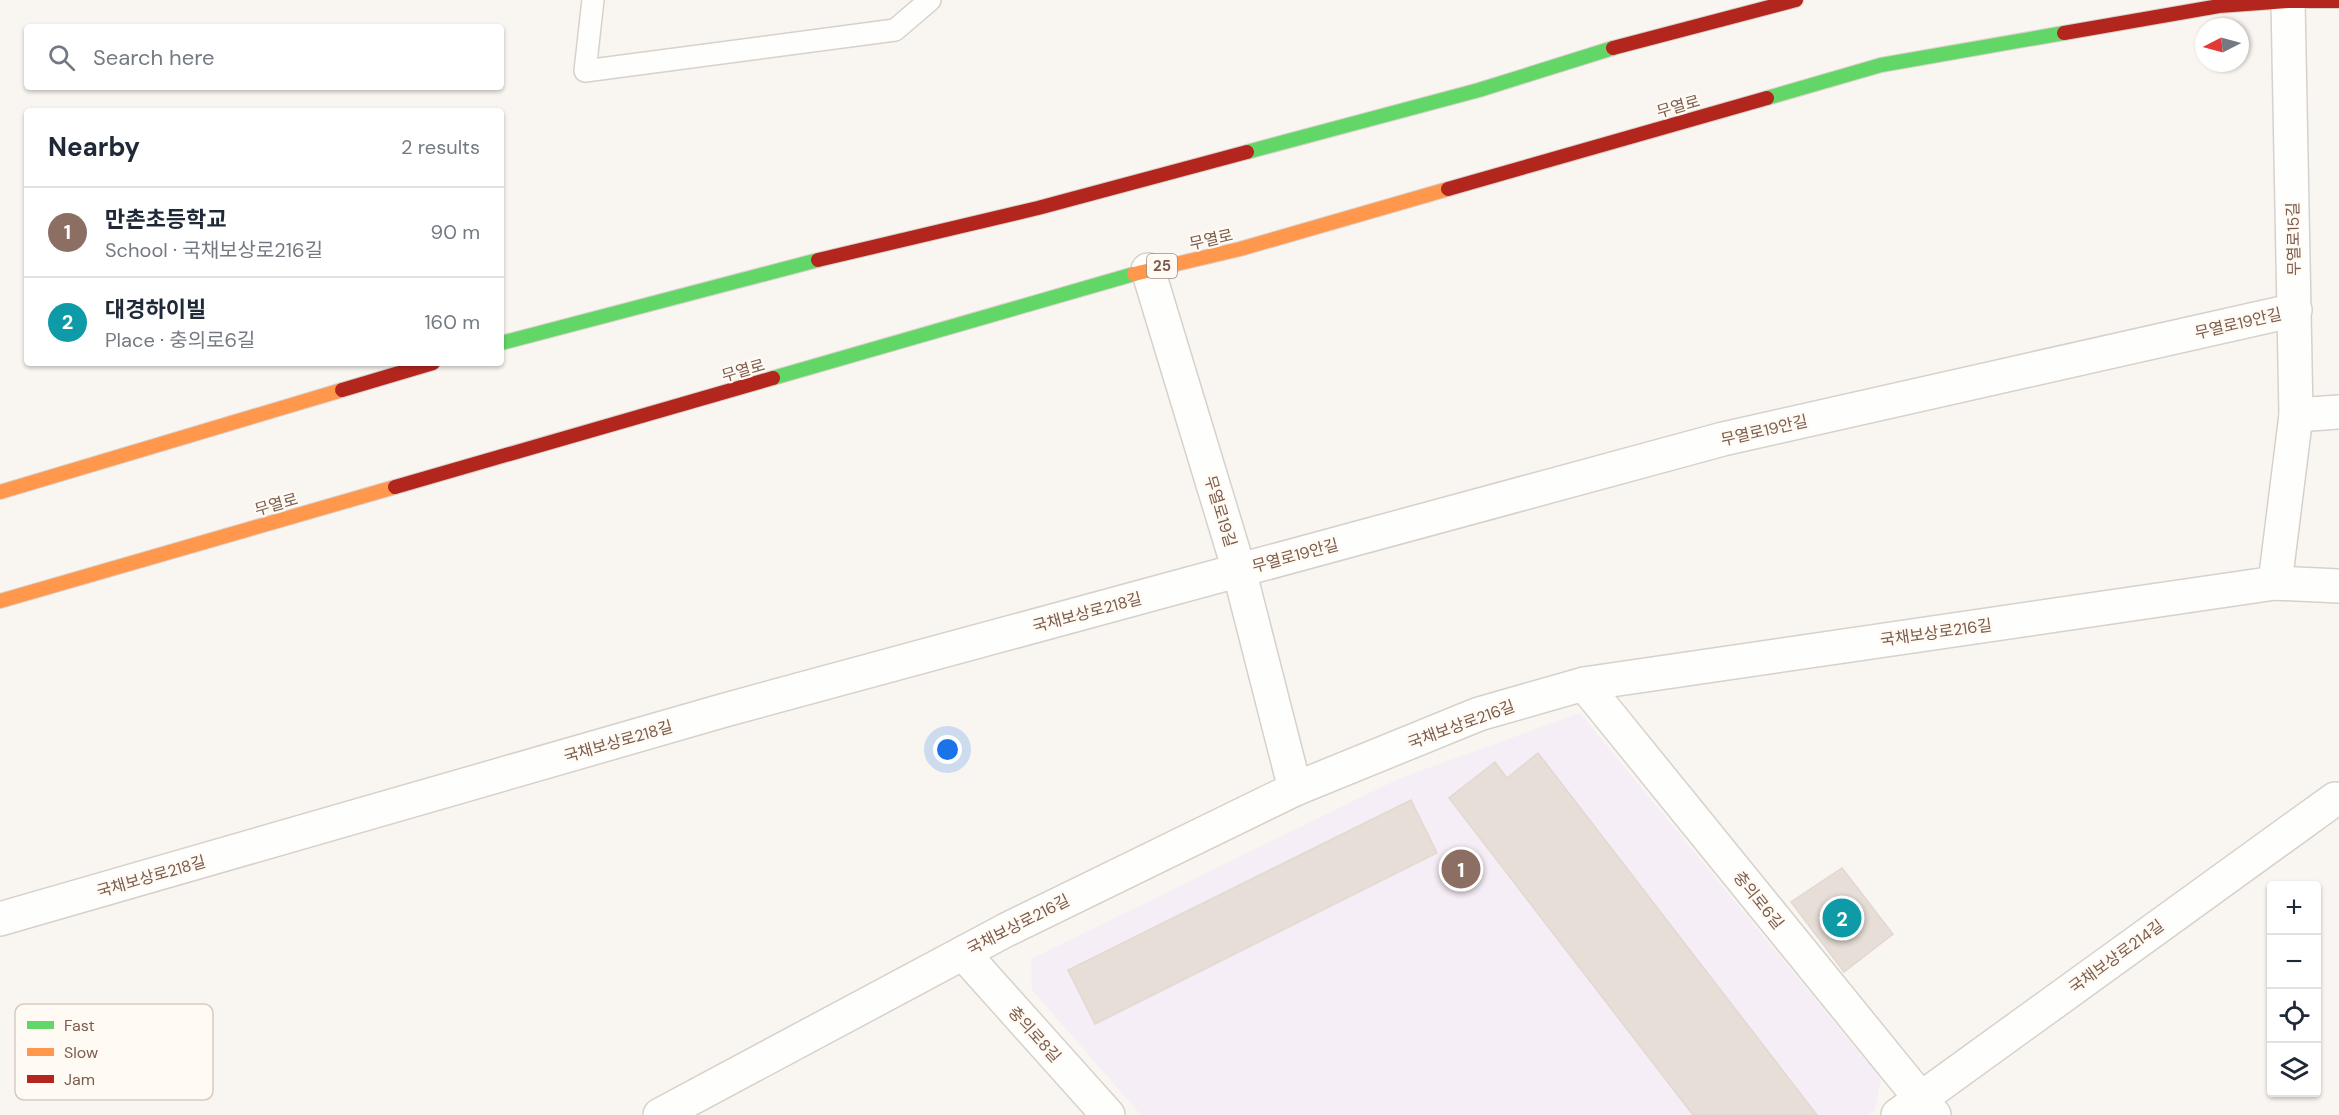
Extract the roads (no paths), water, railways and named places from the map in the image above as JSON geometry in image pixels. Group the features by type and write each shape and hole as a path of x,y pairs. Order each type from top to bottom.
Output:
{"main road":[{"path":"504,342 787,267 1038,208 1479,90 1599,52 1796,0"},
{"name":"무열로","path":"0,601 1148,270 1240,249 1881,65 2219,6 2288,1 2339,1"},
{"path":"0,492 423,366"}],"street":[{"name":"무열로15길","path":"2275,583 2296,415 2288,1"},
{"name":"무열로19길","path":"1148,270 1239,570 1295,789"},
{"name":"무열로19안길","path":"1239,570 1723,439 2295,310"},
{"path":"2296,415 2339,412"},
{"name":"국채보상로218길","path":"0,919 725,710 1239,570"},
{"name":"국채보상로216길","path":"660,1115 963,953 1295,789 1479,714 1584,684 2275,583 2339,586"},
{"name":"충의로6길","path":"1584,684 1917,1109"},
{"name":"국채보상로214길","path":"1917,1109 2335,799"},
{"name":"충의로8길","path":"963,953 1108,1115"}],"lane":[{"path":"593,0 585,70 895,30 930,0"}],"place":[{"name":"만촌초등학교","path":"1461,869"},
{"name":"대경하이빌","path":"1842,918"}]}
